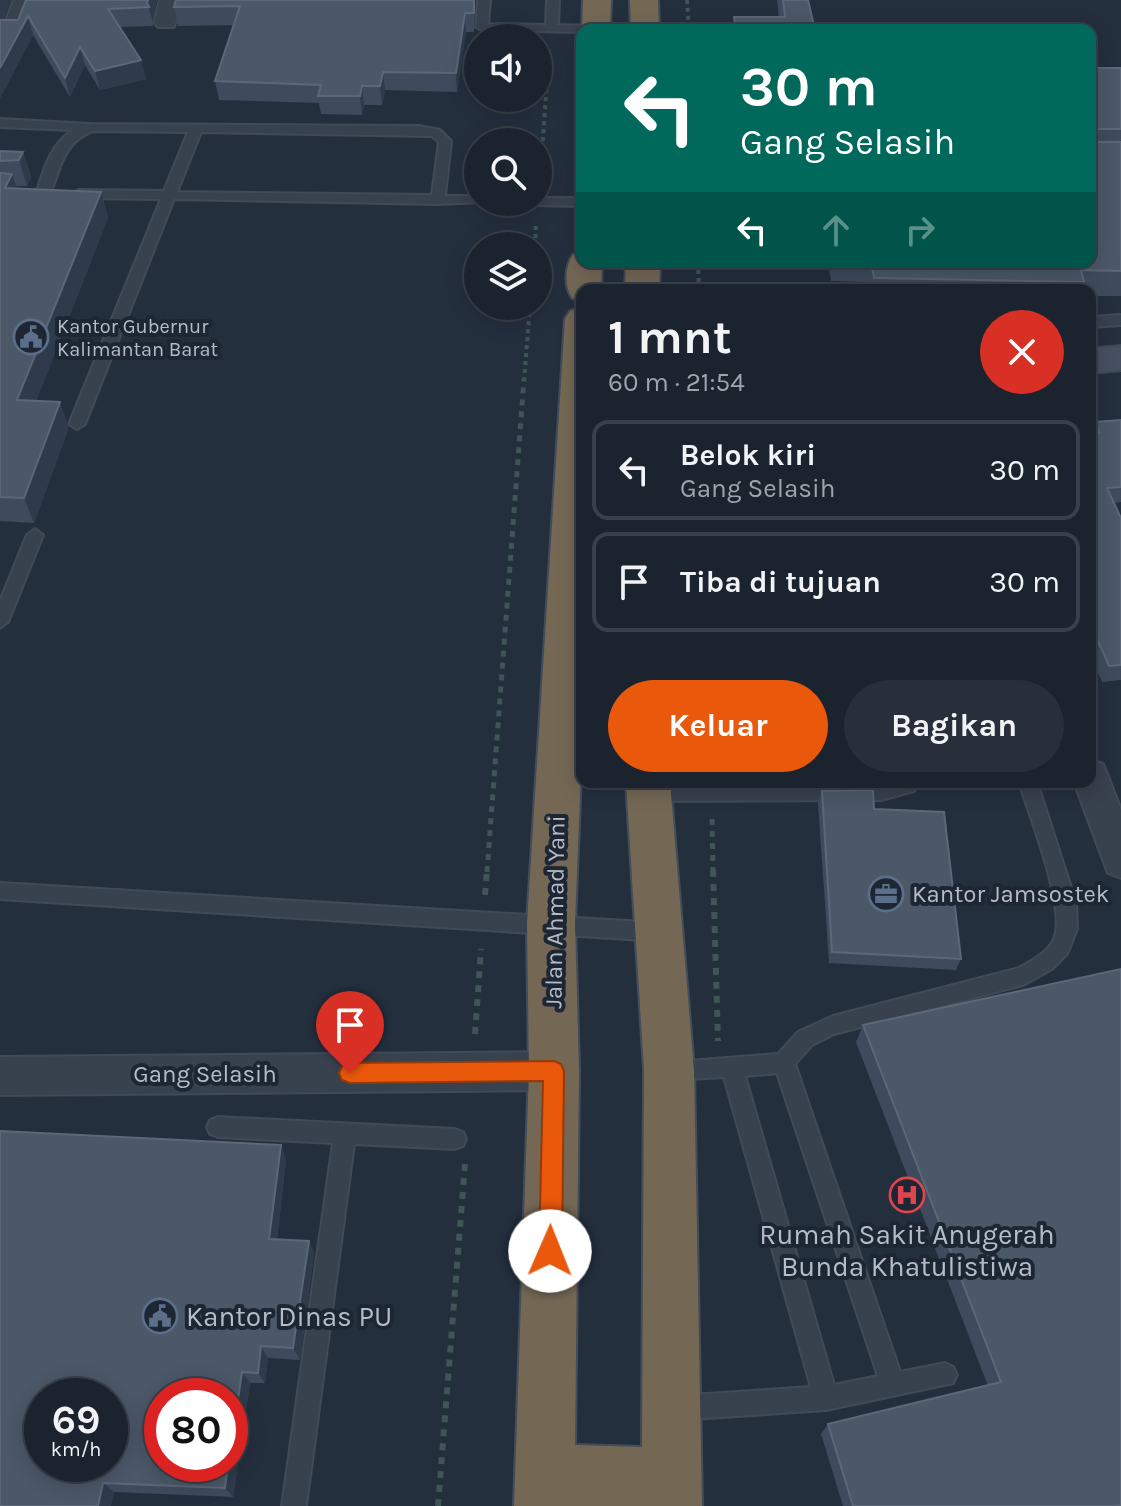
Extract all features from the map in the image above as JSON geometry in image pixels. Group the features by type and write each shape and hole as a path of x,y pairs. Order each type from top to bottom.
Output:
{"highway":[{"path":"590,24 597,0"},
{"path":"644,0 645,24"},
{"name":"Jalan Ahmad Yani","path":"545,1490 554,1071 551,923 576,436"},
{"path":"545,1490 671,1492 669,1070 649,788"}],"street":[{"path":"14,31 25,0"},
{"path":"1096,360 1121,358"},
{"path":"1096,384 1121,382"},
{"path":"1095,788 1121,862"},
{"name":"Gang Selasih","path":"0,1076 554,1071"}],"lane":[{"path":"482,24 484,0"},
{"path":"553,0 552,28 576,29"},
{"path":"0,123 429,131 445,141 438,200"},
{"path":"91,127 60,146 36,193 464,200"},
{"path":"77,424 196,128"},
{"path":"552,202 576,202"},
{"path":"1096,322 1121,320"},
{"path":"0,622 35,535"},
{"path":"787,788 881,792 899,788"},
{"path":"784,1063 795,1045 810,1034 833,1025 1023,976 1046,964 1057,953 1065,940 1069,922 1066,903 1030,788"},
{"path":"0,891 659,932"},
{"path":"669,1070 784,1063"},
{"path":"784,1063 893,1386"},
{"path":"732,1067 826,1398"},
{"path":"218,1127 455,1139"},
{"path":"294,1506 345,1134"},
{"path":"670,1409 826,1398 945,1375"}],"path":[{"path":"687,0 689,24"},
{"path":"543,128 549,51 574,50 576,47"}],"building":[{"path":"26,0 148,0 149,7 108,9 141,60 95,71 80,47 65,78 28,16 0,68 0,20 18,20"},
{"path":"176,0 474,0 474,13 465,13 456,73 383,72 380,86 362,86 360,96 318,96 321,85 215,81 240,6 174,7"},
{"path":"783,0 808,0 814,24 735,24 734,17 785,17"},
{"path":"1096,68 1121,68 1121,129 1096,129"},
{"path":"1096,140 1121,142 1121,271 1081,270 1084,282 874,278 872,268 1096,268"},
{"path":"0,151 23,152 19,160 0,161"},
{"name":"Kantor Gubernur Kalimantan Barat","path":"0,173 12,174 5,188 101,192 17,400 60,402 24,498 0,497"},
{"path":"1121,420 1121,487 1107,488 1121,518 1121,665 1109,666 1096,637 1096,433 1100,433 1096,422"},
{"name":"Kantor Jamsostek","path":"873,790 874,809 944,812 961,959 832,952 822,791"},
{"path":"1121,969 1121,1505 853,1506 828,1424 1001,1382 863,1025"},
{"name":"Kantor Dinas PU","path":"0,1131 281,1145 269,1239 309,1241 293,1348 261,1346 258,1373 242,1372 241,1378 144,1378 144,1482 226,1482 225,1488 103,1483 98,1506 0,1506"}],"place":[{"name":"Kantor Gubernur Kalimantan Barat","path":"31,337"},
{"name":"Kantor Jamsostek","path":"886,894"},
{"name":"Rumah Sakit Anugerah Bunda Khatulistiwa","path":"907,1195"},
{"name":"Kantor Dinas PU","path":"160,1316"}],"route":[{"path":"350,1073 554,1071 550,1251"}]}
